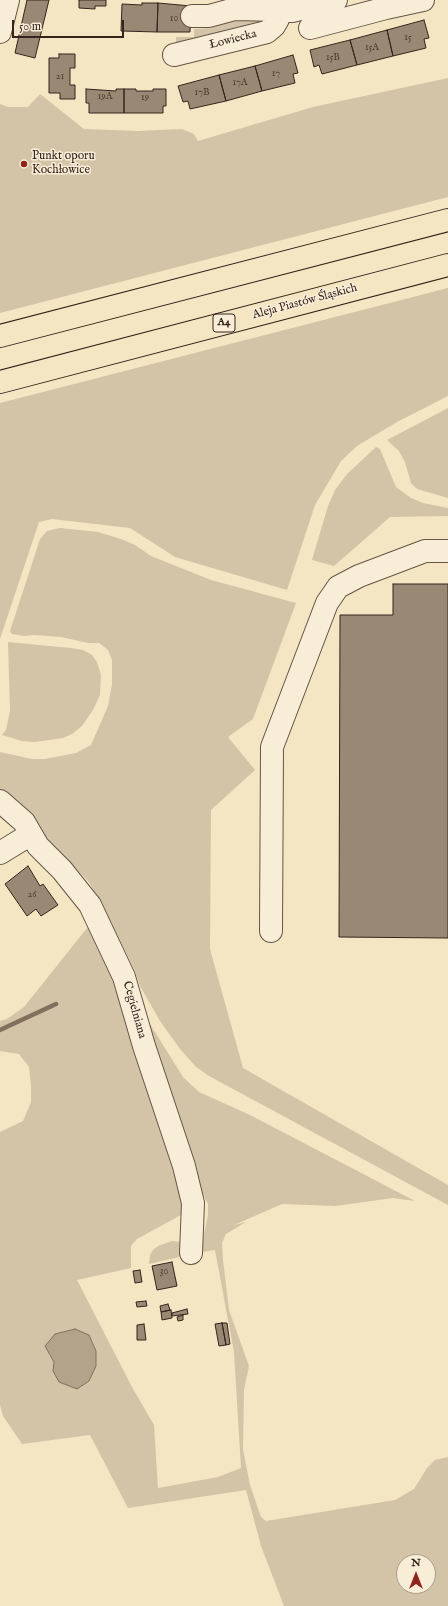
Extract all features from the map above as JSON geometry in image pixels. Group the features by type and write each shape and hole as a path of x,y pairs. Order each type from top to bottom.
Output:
{"highway":[{"path":"0,336 448,220"},
{"name":"Aleja Piastów Śląskich","path":"0,382 448,265"}],"street":[{"path":"0,32 8,0"},
{"path":"192,16 216,15 235,5 292,11 336,0"},
{"path":"310,28 385,4 423,0"},
{"name":"Łowiecka","path":"174,55 266,32 274,26 278,19 279,10"},
{"path":"271,931 272,747 327,603 338,587 359,576 424,551 448,551"},
{"name":"Cegielniana","path":"0,801 24,822 38,846 62,870 90,905 124,977 144,1046 184,1166 193,1203 191,1253"},
{"path":"0,853 31,834"}],"shaded area":[{"path":"262,16 267,21 176,50 176,37 194,37 194,29 210,28 227,20"},
{"path":"448,78 448,197 0,313 0,104 8,107 28,107 40,94 84,129 138,131 182,129 194,134 198,141 313,107"},
{"path":"448,288 448,396 397,422 357,446 341,461 315,505 287,590 175,557 130,528 52,519 39,522 0,639 0,403"},
{"path":"448,408 448,498 417,489 411,483 405,462 399,451 387,440"},
{"path":"376,447 380,449 396,487 411,498 423,503 448,508 448,516 390,517 334,566 312,560 328,506 335,490 347,474"},
{"path":"60,528 98,532 121,539 135,545 151,556 211,580 296,603 253,719 228,737 255,770 211,810 210,949 243,1068 448,1185 448,1205 209,1076 196,1067 180,1049 160,1021 140,986 134,969 99,898 88,881 0,791 0,752 32,759 45,759 76,753 91,745 108,706 112,685 112,660 108,650 99,643 88,643 61,637 34,635 24,636 12,634 10,631 40,539 47,531"},
{"path":"8,642 83,650 92,655 97,662 101,675 100,695 93,710 82,726 72,734 63,738 35,742 22,741 2,735 6,730 10,711"},
{"path":"91,923 113,967 185,1186 181,1215 137,1239 131,1246 131,1268 77,1280 132,1387 154,1425 158,1488 218,1477 241,1468 234,1352 215,1250 202,1252 202,1244 208,1215 208,1204 196,1180 137,1003 183,1077 199,1092 250,1115 415,1201 393,1198 335,1206 282,1204 234,1225 246,1222 226,1234 222,1243 223,1260 229,1310 249,1366 244,1390 243,1449 250,1485 261,1517 266,1521 395,1500 414,1489 427,1468 435,1460 448,1457 448,1606 284,1606 261,1546 246,1490 128,1508 90,1435 22,1444 3,1416 0,1405 0,1132 23,1121 31,1102 31,1086 29,1067 19,1054 0,1051 0,1021 7,1019 24,1007"},
{"path":"172,1241 181,1242 179,1257 149,1264 150,1255 153,1250 158,1246"},
{"path":"75,1329 89,1335 96,1351 96,1366 89,1381 77,1389 59,1382 53,1371 54,1362 45,1346 55,1334"}],"building":[{"path":"27,0 49,0 35,58 15,53"},
{"path":"79,0 106,0 106,6 95,6 95,9 79,8"},
{"path":"142,3 158,3 157,32 121,31 122,4 142,5"},
{"path":"158,3 191,6 190,32 157,32"},
{"path":"424,20 429,38 424,39 426,48 393,56 387,30"},
{"path":"387,30 393,56 357,65 350,40"},
{"path":"350,40 357,65 322,74 319,65 314,67 310,50"},
{"path":"59,54 75,54 75,68 70,68 70,85 75,85 75,99 60,99 60,93 49,93 49,58 59,58"},
{"path":"293,55 298,73 293,74 295,83 262,91 255,66"},
{"path":"255,66 262,91 226,101 219,75"},
{"path":"219,75 226,101 190,109 188,101 183,102 178,86"},
{"path":"86,89 116,91 116,89 124,89 124,113 89,113 89,103 86,103"},
{"path":"124,89 153,91 153,89 166,89 166,106 163,106 163,113 124,113"},
{"path":"393,584 448,584 448,938 339,937 340,615 393,615"},
{"path":"28,866 40,886 43,884 58,905 41,916 36,909 27,916 5,884"},
{"path":"172,1262 177,1286 157,1290 152,1266"},
{"path":"140,1270 142,1282 135,1283 133,1271"},
{"path":"146,1301 147,1306 137,1307 136,1302"},
{"path":"168,1304 170,1310 161,1312 160,1306"},
{"path":"187,1309 188,1314 172,1316 172,1313"},
{"path":"171,1310 172,1318 162,1320 161,1312"},
{"path":"183,1315 183,1320 178,1321 177,1317"},
{"path":"222,1323 226,1345 219,1346 215,1324"},
{"path":"222,1323 227,1323 230,1344 226,1345"},
{"path":"144,1324 146,1340 137,1340 137,1325"}],"waterway":[{"path":"0,1030 56,1004"}],"place":[{"name":"Punkt oporu Kochłowice","path":"24,164"}]}
